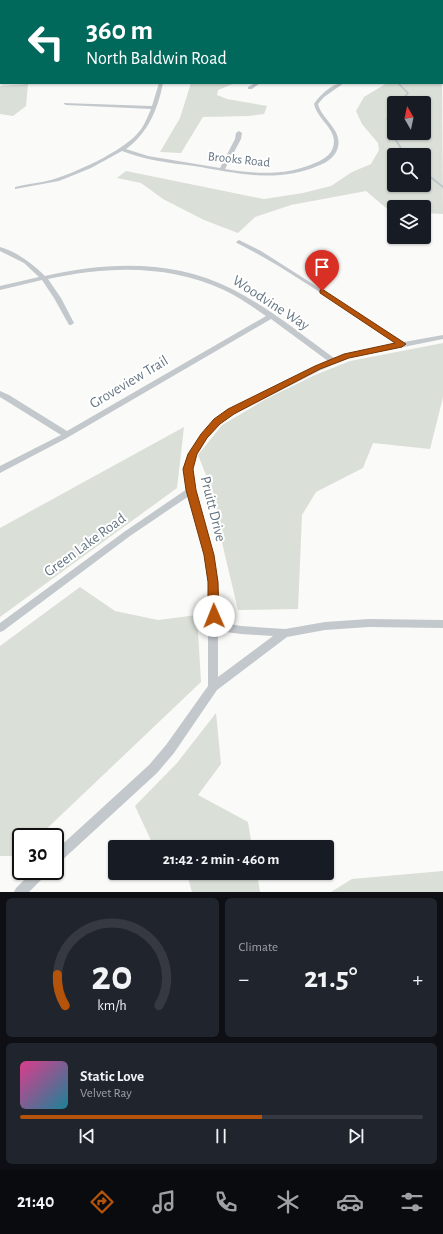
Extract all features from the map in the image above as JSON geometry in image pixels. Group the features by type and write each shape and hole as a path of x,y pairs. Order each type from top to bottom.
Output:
{"street":[{"path":"18,188 56,180 121,149 141,133 153,108 161,84"},
{"path":"250,88 256,84"},
{"name":"Brooks Road","path":"121,149 148,158 260,175 283,174 308,169 324,162 333,154 337,141 333,131 320,114 316,104 322,96 339,84"},
{"path":"66,104 153,108"},
{"path":"221,170 238,139 239,133"},
{"path":"239,242 259,252 296,275 402,344"},
{"path":"0,249 26,261 36,269 50,285 71,323"},
{"name":"Woodvine Way","path":"0,288 44,278 104,268 136,267 167,270 198,277 226,288 271,316 333,361"},
{"name":"Groveview Trail","path":"0,470 29,456 66,435 271,316"},
{"name":"Pruitt Drive","path":"214,626 213,582 209,555 191,490 188,469 193,454 204,436 217,422 231,412 283,384 333,361 347,356 402,344 443,338"},
{"path":"0,394 66,435"},
{"name":"Green Lake Road","path":"0,628 127,534 191,490"},
{"path":"213,687 214,626 241,630 285,633 325,626 369,622 443,624"},
{"path":"64,851 153,769 170,749 213,687 285,633"},
{"path":"20,892 33,880"}],"shaded area":[{"path":"28,84 26,106 13,116 0,114 0,86"},
{"path":"191,84 233,84 218,90 217,95 227,99 267,106 264,114 249,116 203,117 181,153 160,152 180,118"},
{"path":"385,84 442,84 443,214 431,213 431,200 387,200 387,209 366,191 291,205 255,217 238,233 204,220 163,199 141,183 117,178 126,171 264,199 303,193 331,186 352,172 371,164 379,150 378,143 362,124 356,111 364,97"},
{"path":"443,343 443,397 430,449 373,443 363,468 316,492 302,515 298,609 238,610 206,475 198,455 222,425 266,399 315,375 350,361"},
{"path":"184,427 177,488 0,617 0,528"},
{"path":"80,587 115,611 158,620 197,615 201,682 47,828 12,828 12,856 0,856 0,646"},
{"path":"216,713 221,764 198,795 248,822 251,840 151,840 135,806 177,763"},
{"path":"443,871 443,892 331,892 352,879"},
{"path":"189,880 258,880 260,892 192,892"}],"waterway":[{"path":"399,84 408,93 406,96"},
{"path":"396,140 401,148"},
{"path":"431,178 443,187"}],"route":[{"path":"214,616 213,582 209,555 201,520 191,490 188,469 193,454 204,436 217,422 231,412 283,384 347,356 402,344 322,291"}]}
